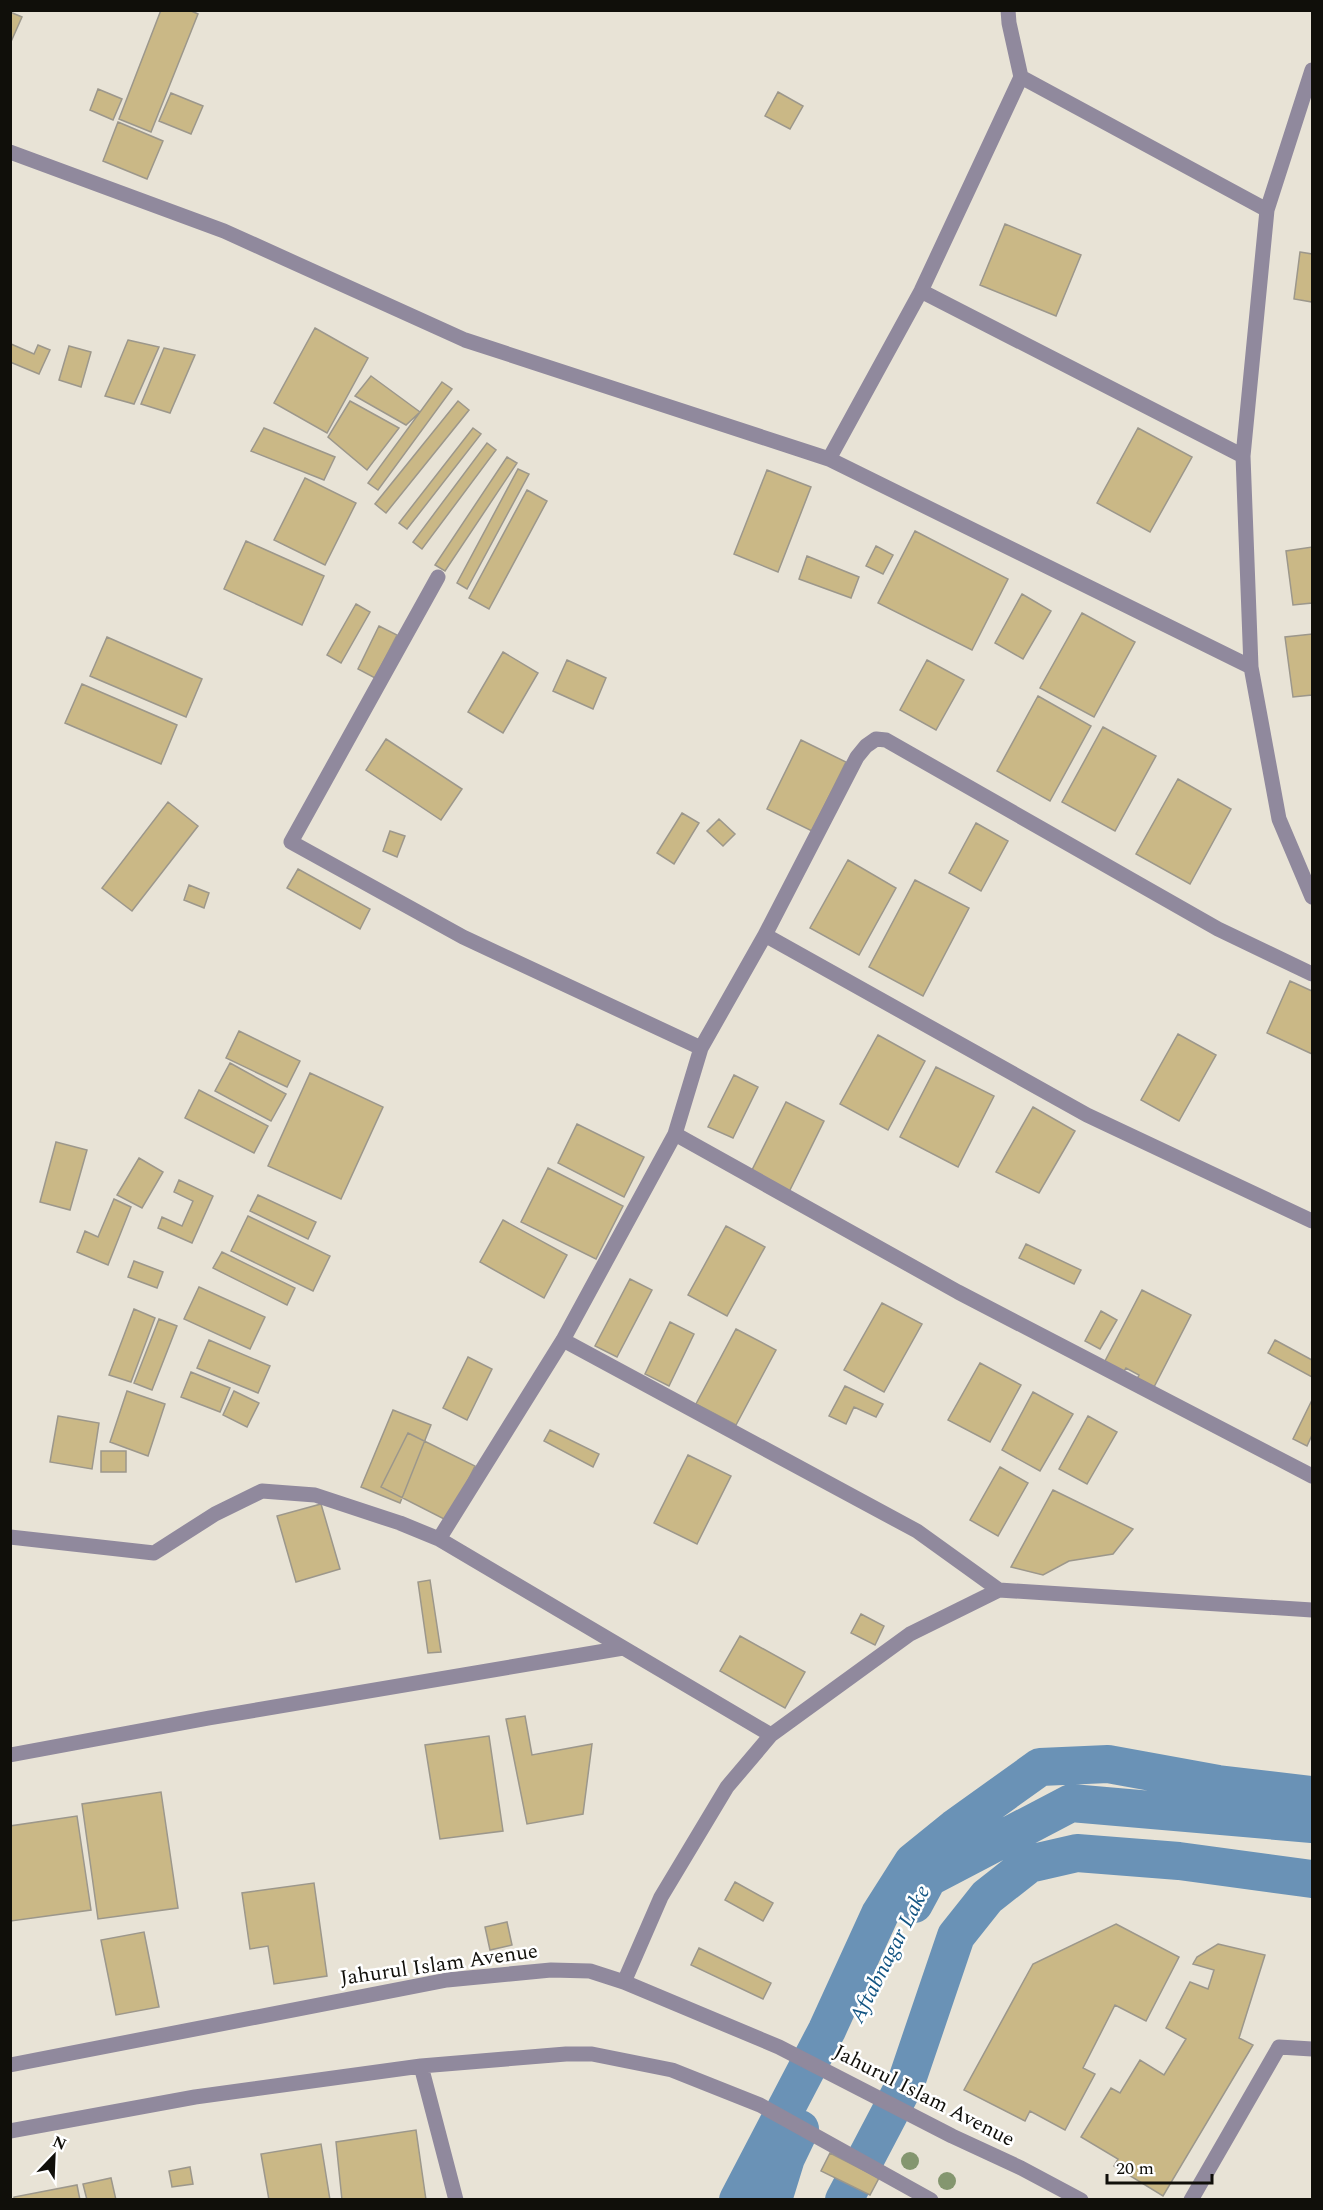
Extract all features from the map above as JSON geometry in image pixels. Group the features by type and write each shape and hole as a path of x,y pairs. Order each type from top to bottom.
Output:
{"street":[{"path":"829,459 921,291 1021,77 1008,10"},
{"path":"1312,70 1268,210 1243,456 1251,667 1279,819 1312,897"},
{"path":"1021,77 1268,210"},
{"path":"10,152 224,231 465,340 829,459 1251,667"},
{"path":"921,291 1243,456"},
{"path":"438,578 291,842 463,937 701,1048"},
{"path":"439,1539 563,1340 675,1134 701,1048 765,935 857,757 876,739 886,740 1218,929 1312,974"},
{"path":"765,935 1087,1115 1312,1221"},
{"path":"675,1134 958,1292 1312,1476"},
{"path":"563,1340 917,1531 999,1590"},
{"path":"10,1537 154,1553 215,1514 262,1491 315,1495 400,1523 439,1539 771,1735"},
{"path":"624,1982 661,1897 727,1787 771,1735 910,1634 999,1590 1312,1610"},
{"path":"10,1755 208,1718 623,1648"},
{"name":"Jahurul Islam Avenue","path":"10,2065 447,1980 551,1970 590,1971 624,1982 779,2047 952,2136 1082,2199"},
{"path":"1191,2199 1279,2047 1312,2049"},
{"path":"10,2131 195,2097 421,2066 566,2054 592,2054 672,2070 760,2105 929,2198"},
{"path":"421,2066 456,2199"}],"building":[{"path":"161,10 189,10 198,14 151,132 119,119"},
{"path":"10,12 22,17 10,44"},
{"path":"98,89 122,99 113,120 90,110"},
{"path":"778,92 803,106 790,129 765,116"},
{"path":"171,93 203,106 191,134 159,121"},
{"path":"118,122 163,141 147,179 103,161"},
{"path":"1005,224 1081,255 1056,316 980,285"},
{"path":"1300,252 1312,254 1312,302 1294,299"},
{"path":"315,328 368,358 327,433 274,403"},
{"path":"128,340 159,347 134,404 105,396"},
{"path":"11,344 34,354 38,345 50,350 39,374 10,362"},
{"path":"69,346 91,352 81,387 59,380"},
{"path":"164,348 195,355 170,413 141,404"},
{"path":"371,376 420,412 406,425 355,396"},
{"path":"442,382 452,389 378,490 368,483"},
{"path":"350,401 399,428 367,470 328,437"},
{"path":"458,401 469,410 386,513 375,504"},
{"path":"264,428 335,457 324,480 251,451"},
{"path":"473,428 481,434 407,529 399,523"},
{"path":"1138,428 1192,457 1150,532 1097,503"},
{"path":"487,443 496,450 422,549 413,542"},
{"path":"507,457 517,463 445,571 435,565"},
{"path":"518,469 529,474 467,589 457,583"},
{"path":"767,470 811,487 778,572 734,554"},
{"path":"305,478 356,503 325,565 274,540"},
{"path":"527,490 547,501 489,609 469,598"},
{"path":"915,531 1008,579 972,650 878,603"},
{"path":"246,541 324,576 302,625 224,589"},
{"path":"876,546 893,555 883,574 866,566"},
{"path":"1312,547 1312,603 1293,605 1286,551"},
{"path":"807,556 859,577 851,598 799,579"},
{"path":"1022,594 1051,611 1023,659 995,643"},
{"path":"356,604 370,612 341,663 327,655"},
{"path":"1082,613 1135,642 1094,717 1040,688"},
{"path":"379,626 397,635 375,678 358,669"},
{"path":"1312,634 1312,695 1293,697 1285,637"},
{"path":"107,637 202,679 186,717 90,676"},
{"path":"503,652 538,673 503,733 468,712"},
{"path":"567,660 606,678 593,709 553,691"},
{"path":"927,660 964,680 936,730 900,710"},
{"path":"82,684 177,725 161,764 65,723"},
{"path":"1038,696 1091,726 1050,801 997,771"},
{"path":"1103,727 1156,756 1115,831 1062,802"},
{"path":"386,739 462,789 441,820 366,770"},
{"path":"801,740 846,762 812,831 767,809"},
{"path":"1178,779 1231,809 1190,884 1136,854"},
{"path":"168,802 198,826 132,911 102,888"},
{"path":"682,813 699,823 674,864 657,853"},
{"path":"719,819 735,834 723,846 707,831"},
{"path":"976,823 1008,841 981,891 949,873"},
{"path":"390,831 405,836 397,857 383,851"},
{"path":"848,860 896,888 859,955 810,928"},
{"path":"298,869 370,909 360,929 287,888"},
{"path":"915,880 969,908 923,996 869,967"},
{"path":"189,885 209,893 204,908 184,900"},
{"path":"1290,981 1312,991 1312,1054 1267,1033"},
{"path":"239,1031 300,1061 287,1087 226,1058"},
{"path":"1178,1034 1216,1055 1179,1121 1141,1100"},
{"path":"878,1035 925,1061 888,1130 840,1104"},
{"path":"230,1063 286,1094 271,1121 215,1091"},
{"path":"936,1067 994,1096 958,1167 900,1137"},
{"path":"310,1073 383,1107 341,1199 268,1166"},
{"path":"734,1075 758,1087 733,1138 708,1127"},
{"path":"199,1090 268,1126 254,1153 185,1118"},
{"path":"786,1102 824,1121 788,1194 750,1174"},
{"path":"1033,1107 1075,1131 1039,1193 996,1172"},
{"path":"577,1124 644,1157 624,1197 558,1163"},
{"path":"56,1142 87,1150 70,1210 40,1202"},
{"path":"139,1158 163,1172 142,1208 117,1195"},
{"path":"548,1168 623,1206 596,1259 521,1222"},
{"path":"179,1180 213,1196 192,1243 158,1228 162,1217 182,1226 193,1201 174,1192"},
{"path":"258,1195 316,1222 308,1239 250,1211"},
{"path":"114,1199 131,1207 108,1265 77,1252 85,1231 98,1237"},
{"path":"248,1216 330,1256 313,1291 231,1251"},
{"path":"503,1220 567,1255 544,1298 480,1262"},
{"path":"726,1226 765,1247 727,1316 688,1295"},
{"path":"1026,1244 1081,1270 1074,1284 1019,1258"},
{"path":"222,1252 295,1288 287,1305 213,1268"},
{"path":"134,1261 163,1272 157,1288 128,1277"},
{"path":"630,1279 652,1290 617,1357 595,1346"},
{"path":"199,1287 265,1317 250,1349 184,1319"},
{"path":"1142,1290 1191,1315 1154,1387 1137,1379 1139,1375 1126,1368 1123,1373 1104,1363"},
{"path":"882,1303 922,1324 884,1392 844,1370"},
{"path":"134,1309 155,1318 131,1382 109,1375"},
{"path":"1101,1311 1117,1320 1100,1349 1085,1341"},
{"path":"159,1319 177,1326 152,1390 134,1383"},
{"path":"670,1322 694,1334 669,1386 645,1374"},
{"path":"736,1329 776,1350 736,1425 696,1404"},
{"path":"209,1340 270,1366 258,1393 197,1368"},
{"path":"1275,1340 1312,1360 1312,1377 1268,1353"},
{"path":"468,1357 492,1369 467,1420 443,1408"},
{"path":"980,1363 1021,1385 990,1442 948,1420"},
{"path":"191,1372 230,1388 220,1412 181,1397"},
{"path":"845,1386 883,1404 876,1417 854,1407 846,1424 829,1416"},
{"path":"127,1391 165,1404 148,1456 110,1442"},
{"path":"234,1391 259,1403 247,1427 223,1415"},
{"path":"1033,1392 1073,1414 1040,1471 1002,1450"},
{"path":"1312,1400 1312,1435 1307,1446 1293,1439"},
{"path":"393,1410 431,1425 400,1503 361,1487"},
{"path":"58,1416 99,1423 92,1469 50,1462"},
{"path":"1088,1416 1117,1432 1087,1484 1059,1469"},
{"path":"550,1430 599,1454 593,1467 544,1441"},
{"path":"408,1433 475,1466 448,1521 381,1487"},
{"path":"101,1451 126,1451 126,1472 101,1472"},
{"path":"688,1455 731,1476 697,1544 654,1523"},
{"path":"1000,1467 1028,1483 998,1536 970,1520"},
{"path":"1053,1490 1133,1529 1113,1554 1069,1561 1043,1575 1011,1567"},
{"path":"321,1504 340,1569 296,1582 277,1516"},
{"path":"430,1580 441,1652 428,1653 418,1582"},
{"path":"861,1614 884,1626 875,1645 851,1633"},
{"path":"740,1636 805,1672 785,1708 720,1671"},
{"path":"525,1716 532,1755 592,1744 583,1814 527,1824 506,1719"},
{"path":"489,1736 503,1831 440,1839 425,1745"},
{"path":"161,1792 178,1908 98,1919 82,1804"},
{"path":"77,1816 91,1910 11,1921 10,1826"},
{"path":"735,1882 773,1903 763,1921 725,1900"},
{"path":"314,1883 327,1976 274,1984 268,1946 250,1949 242,1893"},
{"path":"507,1922 512,1945 490,1950 485,1927"},
{"path":"1116,1924 1179,1957 1146,2021 1115,2005 1083,2068 1095,2074 1065,2130 1030,2111 1025,2121 964,2090 1033,1964"},
{"path":"144,1932 159,2007 116,2015 101,1940"},
{"path":"1218,1944 1265,1955 1239,2038 1253,2045 1163,2196 1114,2166 1118,2159 1081,2137 1111,2088 1120,2093 1140,2060 1164,2075 1186,2039 1166,2028 1190,1982 1208,1989 1214,1970 1193,1964 1197,1957"},
{"path":"699,1948 771,1983 763,1999 691,1965"},
{"path":"416,2130 426,2200 342,2200 336,2142"},
{"path":"321,2144 330,2200 269,2200 261,2154"},
{"path":"830,2153 879,2178 870,2195 821,2171"},
{"path":"190,2167 193,2184 172,2187 169,2171"},
{"path":"111,2178 116,2200 87,2200 83,2184"},
{"path":"77,2185 80,2200 14,2200 14,2197"}],"waterway":[{"path":"738,2200 827,2030 880,1914 913,1862 955,1828 1040,1767 1108,1764 1218,1784 1312,1795"},
{"name":"Aftabnagar Lake","path":"914,1904 928,1878 1071,1803 1312,1824"},
{"path":"844,2200 907,2080 956,1936 987,1897 1029,1864 1077,1853 1179,1861 1312,1879"},
{"name":"Aftabnagar Lake","path":"773,2200 786,2158 800,2129"}]}
